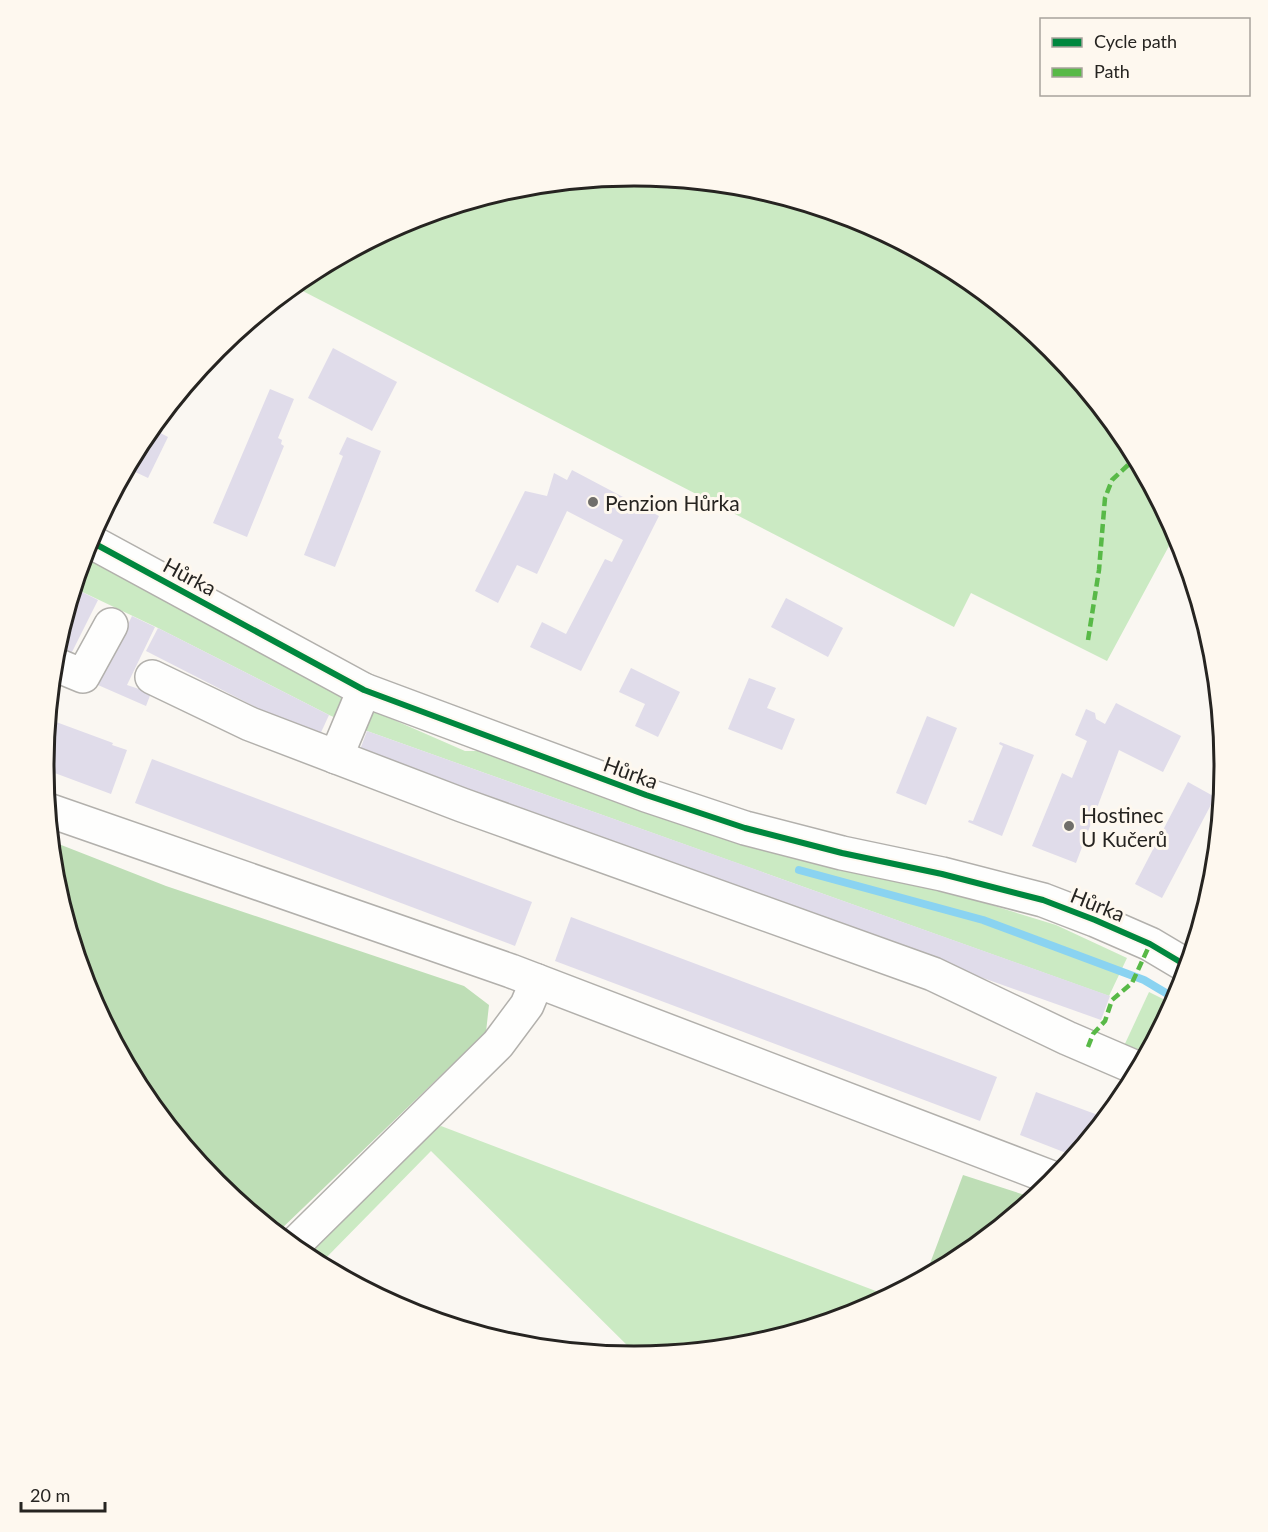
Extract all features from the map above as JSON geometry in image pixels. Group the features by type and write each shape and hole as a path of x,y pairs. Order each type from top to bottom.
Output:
{"street":[{"name":"Hůrka","path":"98,545 364,690 646,795 745,828 1043,900 1139,939 1179,962"},
{"path":"63,668 83,676 111,625"},
{"path":"152,677 250,724 336,757 933,974 1067,1038 1130,1065"},
{"path":"336,757 364,690"},
{"path":"56,813 537,981 1045,1175"},
{"path":"300,1239 498,1044 527,1005 537,981"}],"green space":[{"path":"596,187 672,187 747,197 820,217 891,246 956,284 987,306 1044,356 1094,413 1116,444 1154,509 1170,544 1107,661 971,593 954,627 302,291 377,246 448,217 521,197"},
{"path":"95,552 223,629 394,720 465,751 491,751 1056,925 1127,958 1109,996 367,731 329,715 81,592"},
{"path":"59,844 166,886 464,986 489,1005 486,1032 283,1227 224,1176 198,1148 174,1119 132,1056 98,988 85,952 65,879"},
{"path":"1149,992 1165,1000 1137,1055 1123,1048"},
{"path":"441,1126 878,1292 820,1315 747,1335 672,1345 628,1346 431,1151 327,1257 306,1244 407,1144"},
{"path":"963,1175 1024,1195 987,1226 930,1264"}],"building":[{"path":"333,348 397,382 372,431 308,398"},
{"path":"270,389 294,399 278,438 282,440 281,444 284,446 247,537 213,523"},
{"path":"160,433 168,437 148,478 135,472"},
{"path":"347,437 381,451 335,567 304,555 343,456 339,454"},
{"path":"572,470 659,516 581,671 530,647 542,622 566,634 605,559 612,562 623,540 567,511 537,574 517,565 498,603 475,591 525,491 547,496 554,473 567,480"},
{"path":"81,592 98,600 70,656 65,653"},
{"path":"786,598 843,628 828,657 771,627"},
{"path":"132,616 155,627 127,685 151,693 146,706 98,685"},
{"path":"158,628 329,715 318,739 146,651"},
{"path":"631,668 680,692 658,737 635,726 645,704 619,692"},
{"path":"749,678 776,688 767,708 795,719 782,750 728,729"},
{"path":"1116,703 1181,736 1163,772 1119,750 1076,863 1032,846 1062,773 1072,778 1087,741 1075,735 1086,709 1095,713 1096,719 1105,724"},
{"path":"927,716 957,728 926,805 896,793"},
{"path":"56,722 127,750 111,794 54,773"},
{"path":"367,731 1110,996 1101,1020 358,755"},
{"path":"1000,742 1034,755 1002,836 968,822 973,821 1003,746 999,744"},
{"path":"152,759 532,902 515,946 135,803"},
{"path":"1188,782 1213,796 1213,801 1162,898 1135,884"},
{"path":"571,917 997,1077 980,1121 555,961"},
{"path":"1036,1092 1097,1115 1066,1153 1020,1135"}],"waterway":[{"path":"799,870 983,920 1144,980 1167,994"}],"marked path":[{"path":"1088,640 1099,570 1105,498 1112,480 1128,464"},
{"path":"1088,1047 1093,1034 1105,1021 1112,1000 1132,983 1150,944"}],"cycle path":[{"path":"98,545 364,690 646,795 745,828 1043,900 1150,944 1180,962"}],"place":[{"name":"Penzion Hůrka","path":"593,502"},
{"name":"Hostinec U Kučerů","path":"1069,826"}]}
